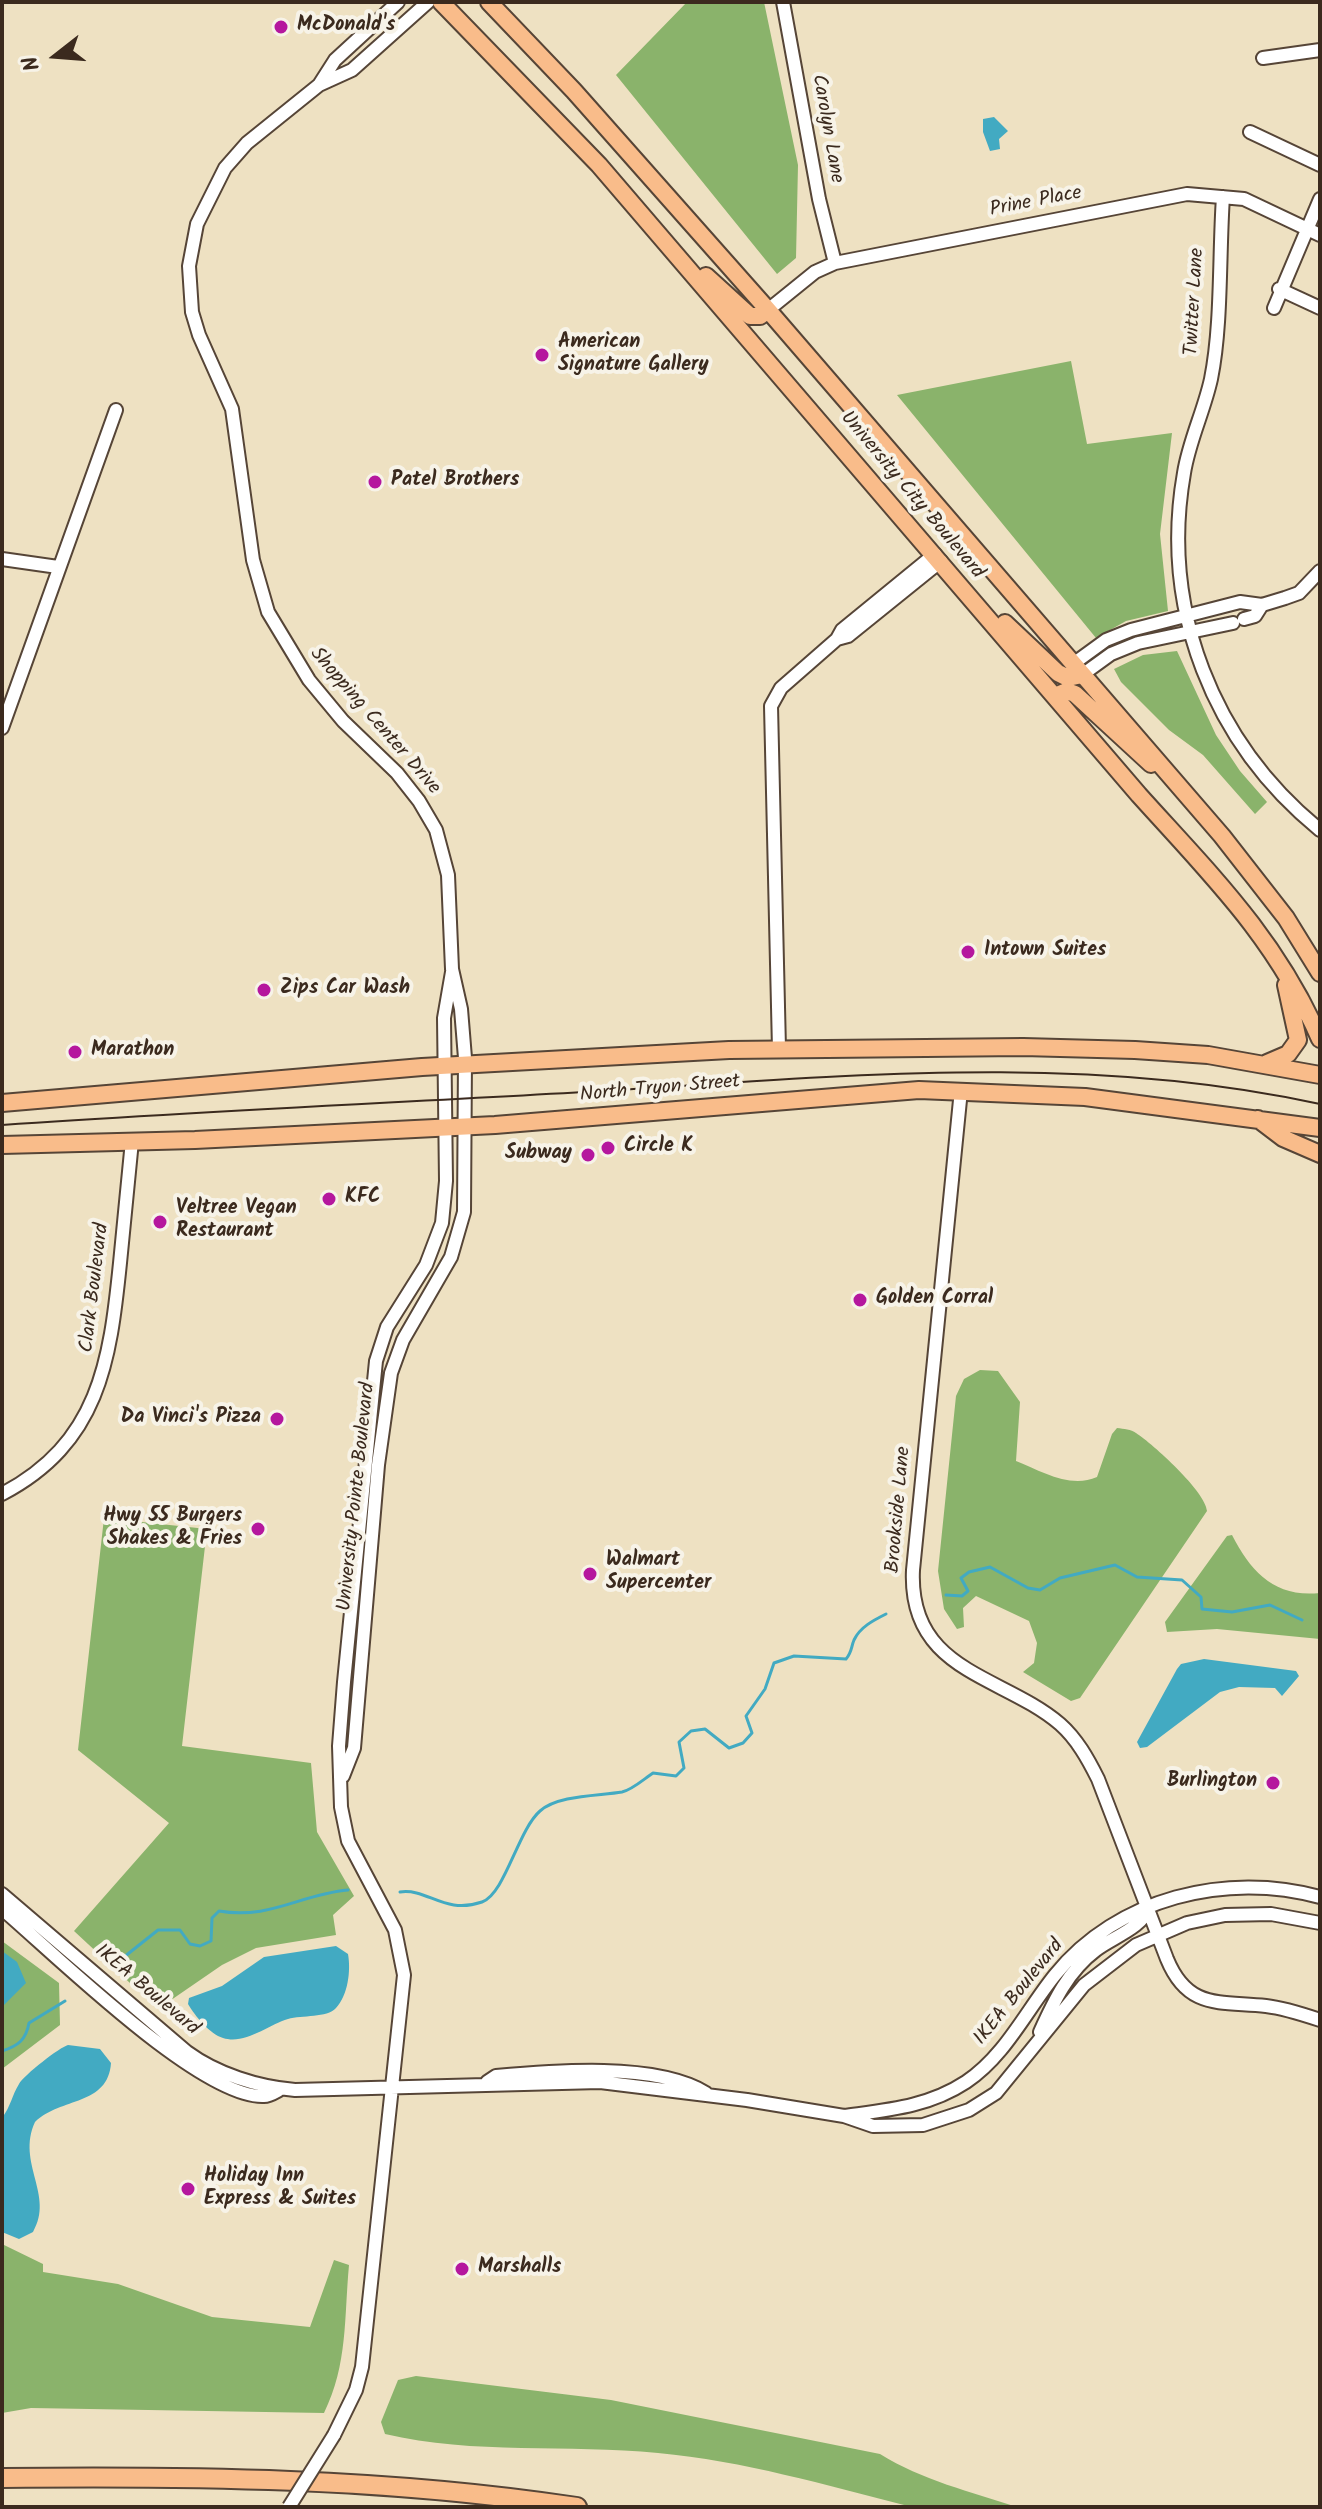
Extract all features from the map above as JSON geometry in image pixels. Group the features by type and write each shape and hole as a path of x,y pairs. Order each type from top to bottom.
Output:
{"highway":[{"path":"2,2478 262,2479 454,2491 577,2507"}],"main road":[{"name":"University City Boulevard","path":"441,2 554,116 673,250 1139,795 1229,892 1275,953 1320,1039"},
{"name":"University City Boulevard","path":"489,2 768,310 1169,775 1271,898 1320,973"},
{"path":"673,250 750,316 760,316 768,310"},
{"path":"966,592 1058,673 1068,678 1077,670"},
{"path":"1055,696 1067,691 1075,694 1142,759 1169,775"},
{"path":"1260,1063 1288,1054 1298,1037 1275,953"},
{"name":"North Tryon Street","path":"2,1103 444,1066 779,1049 1023,1047 1135,1050 1260,1063 1320,1075"},
{"name":"North Tryon Street","path":"2,1145 464,1126 846,1094 961,1090 1085,1097 1320,1128"},
{"path":"1249,1117 1283,1138 1320,1154"}],"street":[{"name":"Shopping Center Drive","path":"319,85 335,60 398,2"},
{"name":"Shopping Center Drive","path":"428,2 352,70 319,85 242,148 220,177 192,243 189,266 192,312 232,409 253,560 268,612 309,680 346,725 397,773 429,818 447,866 452,969 461,1009 464,1094"},
{"name":"Carolyn Lane","path":"783,2 819,199 835,263"},
{"path":"1263,58 1320,50"},
{"path":"1250,132 1320,165"},
{"name":"Prine Place","path":"768,310 815,272 835,263 1187,194 1244,199 1320,235"},
{"name":"Twitter Lane","path":"1186,617 1177,526 1184,471 1213,359 1223,197"},
{"path":"1274,308 1279,289 1320,199"},
{"path":"1279,289 1320,308"},
{"path":"2,728 116,410"},
{"path":"779,1049 771,706 777,692 837,639 842,630 938,558"},
{"path":"2,559 58,567"},
{"path":"1077,670 1114,636 1240,602 1262,605 1299,593 1320,571"},
{"path":"1077,670 1122,648 1255,616 1262,605"},
{"path":"1186,617 1213,698 1245,750 1270,782 1320,830"},
{"name":"Shopping Center Drive","path":"445,1095 445,1003 452,969"},
{"name":"Brookside Lane","path":"961,1090 914,1558 915,1594 929,1631 950,1658 974,1677 1042,1711 1076,1742 1098,1779 1157,1935 1177,1979 1196,1996 1220,2004 1271,2007 1320,2020"},
{"name":"University Pointe Boulevard","path":"343,1776 354,1748 378,1465 391,1373 403,1340 429,1298 459,1235 466,1193 464,1094"},
{"name":"University Pointe Boulevard","path":"289,2507 334,2435 356,2390 362,2367 393,2088 404,1961 395,1930 345,1834 339,1746 376,1361 394,1311 426,1265 439,1235 446,1193 445,1095"},
{"name":"Clark Boulevard","path":"2,1494 29,1478 58,1452 82,1423 98,1392 113,1329 132,1141"},
{"name":"IKEA Boulevard","path":"844,2116 909,2107 967,2081 1001,2049 1069,1961 1105,1930 1148,1908 1186,1894 1243,1887 1290,1889 1320,1897"},
{"name":"IKEA Boulevard","path":"2,1894 195,2058 234,2077 281,2089 393,2088 487,2082 496,2076 597,2070 683,2083 706,2093 844,2116 865,2125 894,2127 923,2125 959,2114 1003,2087 1093,1976 1125,1951 1157,1935 1193,1921 1238,1914 1282,1915 1320,1923"},
{"path":"1033,2050 1055,2001 1075,1968 1095,1950 1143,1919 1148,1908"},
{"name":"IKEA Boulevard","path":"2,1909 191,2069 244,2092 266,2096 281,2089"},
{"path":"959,2114 958,2096 967,2081"}],"green space":[{"path":"687,2 764,2 798,165 796,258 777,274 616,75"},
{"path":"1071,361 1087,444 1172,433 1160,534 1168,611 1126,621 1096,638 897,395"},
{"path":"1177,651 1216,735 1240,771 1267,802 1255,814 1203,755 1169,730 1121,682 1114,669 1143,655"},
{"path":"980,1370 998,1371 1020,1402 1016,1461 1066,1480 1087,1480 1097,1477 1117,1428 1130,1430 1178,1469 1198,1492 1207,1511 1080,1698 1071,1701 1023,1672 1034,1663 1037,1643 1029,1621 976,1596 963,1608 964,1627 957,1629 944,1609 938,1571 956,1396 964,1379"},
{"path":"104,1518 207,1529 182,1746 311,1763 317,1832 354,1896 333,1915 336,1935 256,1948 222,1965 158,2009 74,1931 169,1823 78,1750"},
{"path":"1232,1535 1247,1560 1266,1580 1290,1591 1320,1593 1320,1639 1217,1629 1167,1632 1165,1622 1227,1536"},
{"path":"2,1941 59,1983 60,2025 2,2069"},
{"path":"2,2244 43,2264 43,2272 118,2284 212,2317 310,2327 334,2260 349,2265 341,2359 324,2413 31,2408 2,2413"},
{"path":"416,2376 611,2400 880,2454 930,2478 1017,2507 908,2506 753,2468 658,2453 453,2445 385,2434 381,2422 398,2380"}],"water":[{"path":"994,117 1008,131 999,139 1000,149 990,151 983,132 983,119"},
{"path":"1204,1659 1296,1671 1299,1676 1282,1696 1275,1688 1239,1687 1220,1692 1147,1747 1140,1748 1137,1742 1177,1669 1181,1664"},
{"path":"336,1946 348,1954 349,1975 340,2003 327,2013 288,2019 248,2037 231,2039 218,2036 208,2029 188,2004 189,1998 222,1986 264,1957"},
{"path":"2,1951 17,1962 26,1983 2,2007"},
{"path":"68,2045 100,2049 111,2063 108,2077 102,2087 92,2094 57,2108 35,2122 30,2151 40,2205 39,2218 33,2232 19,2239 2,2232 2,2118 22,2080"}],"waterway":[{"path":"946,1595 962,1596 968,1591 961,1578 969,1572 990,1567 1028,1588 1040,1590 1060,1578 1115,1565 1137,1577 1182,1580 1201,1597 1202,1609 1232,1612 1270,1605 1302,1620"},
{"path":"400,1892 457,1905 482,1902 498,1887 525,1832 540,1811 568,1799 626,1791 653,1773 676,1776 684,1768 679,1742 691,1731 705,1729 729,1748 743,1743 752,1733 746,1716 765,1689 774,1663 794,1656 846,1659 860,1631 886,1614"},
{"path":"119,1961 158,1930 180,1930 190,1944 200,1946 211,1941 212,1918 219,1911 254,1912 348,1890"},
{"path":"2,2051 20,2042 29,2023 65,2001"}],"tram line":[{"path":"2,1125 882,1074 970,1072 1146,1078 1233,1088 1320,1104"}],"place":[{"name":"McDonald's","path":"281,27"},
{"name":"American Signature Gallery","path":"542,355"},
{"name":"Patel Brothers","path":"375,482"},
{"name":"Intown Suites","path":"968,952"},
{"name":"Zips Car Wash","path":"264,990"},
{"name":"Marathon","path":"75,1052"},
{"name":"Circle K","path":"608,1148"},
{"name":"Subway","path":"588,1155"},
{"name":"KFC","path":"329,1199"},
{"name":"Veltree Vegan Restaurant","path":"160,1222"},
{"name":"Golden Corral","path":"860,1300"},
{"name":"Da Vinci's Pizza","path":"277,1419"},
{"name":"Hwy 55 Burgers Shakes & Fries","path":"258,1529"},
{"name":"Walmart Supercenter","path":"590,1574"},
{"name":"Burlington","path":"1273,1783"},
{"name":"Holiday Inn Express & Suites","path":"188,2189"},
{"name":"Marshalls","path":"462,2269"}]}
